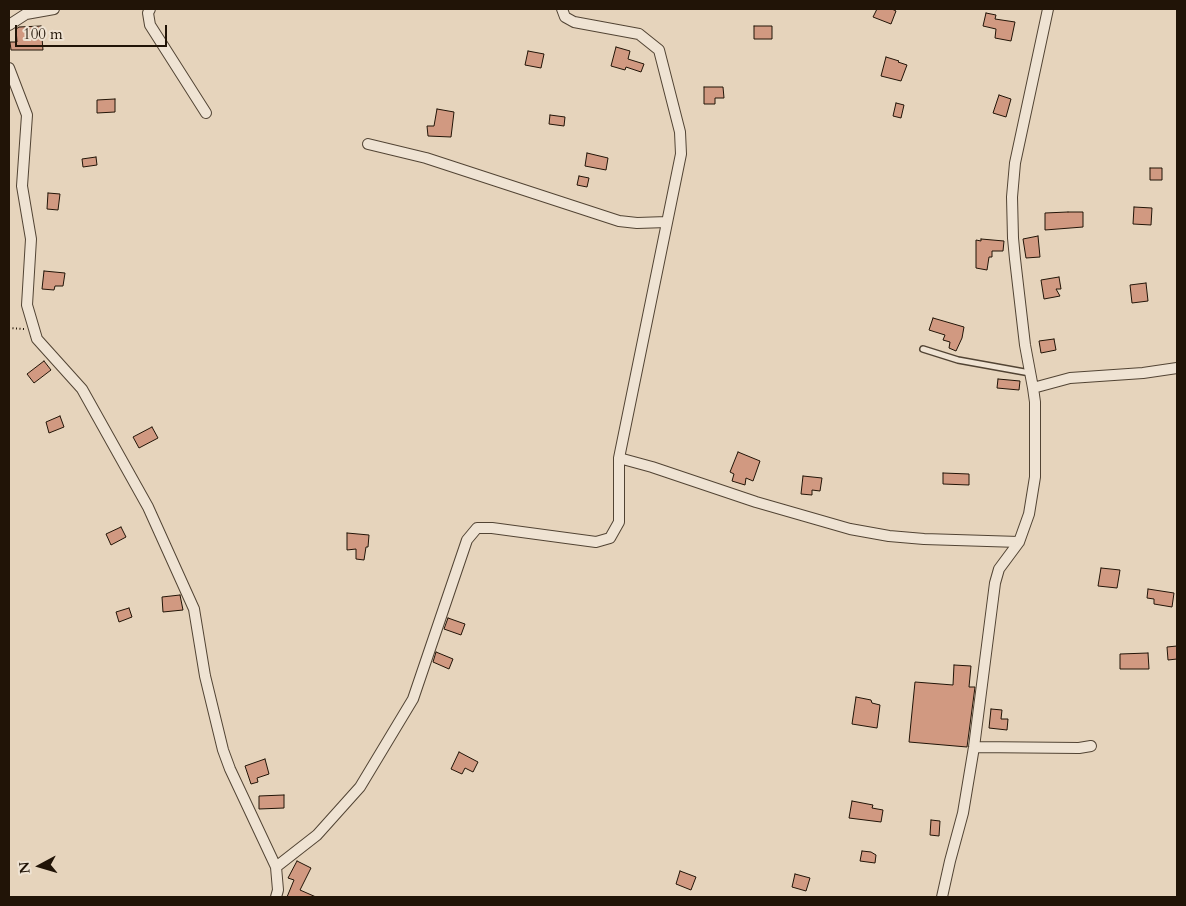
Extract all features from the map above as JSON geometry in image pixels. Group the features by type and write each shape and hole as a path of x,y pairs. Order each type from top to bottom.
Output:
{"street":[{"path":"9,25 26,14 54,9"},
{"path":"150,9 148,13 150,25 206,113"},
{"path":"276,867 316,835 360,787 413,699 467,540 477,528 492,528 596,542 610,538 619,522 619,458 681,154 680,132 659,50 639,34 574,22 565,18 562,9"},
{"path":"942,897 963,813 974,747 998,569 1018,542 1029,514 1035,477 1035,402 1025,345 1013,245 1012,197 1016,163 1048,9"},
{"path":"9,68 27,115 22,186 31,240 27,305 34,330 37,338 82,389 148,507 194,609 206,676 223,750 276,867 278,890 276,897"},
{"path":"368,144 426,158 619,221 637,223 667,222"},
{"path":"1033,388 1070,378 1143,373 1177,368"},
{"path":"619,458 652,467 756,502 850,529 889,536 924,539 1018,542"},
{"path":"974,747 1079,748 1091,746"}],"lane":[{"path":"923,349 958,360 1030,373"}],"path":[{"path":"9,328 34,330"}],"building":[{"path":"877,9 892,9 896,11 891,24 873,17"},
{"path":"986,13 996,15 995,19 1015,22 1011,41 995,38 996,29 983,26"},
{"path":"41,26 43,50 11,50 10,42 17,42 16,29 19,27"},
{"path":"754,26 772,26 772,39 754,39"},
{"path":"616,47 630,51 628,59 644,64 641,72 626,67 625,70 611,66"},
{"path":"528,51 544,54 541,68 525,65"},
{"path":"886,57 907,65 901,81 881,76"},
{"path":"704,87 723,87 724,98 715,98 715,104 704,104"},
{"path":"999,95 1011,99 1006,117 993,113"},
{"path":"115,99 115,112 97,113 97,100"},
{"path":"896,103 904,105 901,118 893,116"},
{"path":"437,109 454,112 451,137 428,136 427,126 434,126"},
{"path":"550,115 565,117 564,126 549,124"},
{"path":"587,153 608,158 606,170 585,166"},
{"path":"96,157 97,165 83,167 82,159"},
{"path":"1150,168 1162,168 1162,180 1150,180"},
{"path":"579,176 589,178 587,187 577,185"},
{"path":"48,193 60,194 58,210 47,209"},
{"path":"1134,207 1152,208 1151,225 1133,224"},
{"path":"1083,212 1083,227 1045,230 1045,213"},
{"path":"1038,236 1040,257 1026,258 1023,239"},
{"path":"981,239 1004,241 1003,251 992,251 992,257 989,257 987,270 976,268 976,240 981,241"},
{"path":"44,271 65,273 63,286 55,286 54,290 42,289"},
{"path":"1059,277 1061,289 1056,289 1060,296 1044,299 1041,280"},
{"path":"1146,283 1148,301 1132,303 1130,285"},
{"path":"933,318 964,327 962,338 956,351 949,348 950,342 943,340 945,335 929,330"},
{"path":"1054,339 1056,350 1041,353 1039,341"},
{"path":"44,361 51,370 34,383 27,374"},
{"path":"998,379 1020,381 1019,390 997,388"},
{"path":"60,416 64,427 49,433 46,422"},
{"path":"152,427 158,438 139,448 133,437"},
{"path":"738,452 760,461 753,481 746,478 745,485 732,481 734,474 730,472"},
{"path":"943,473 969,474 969,485 943,484"},
{"path":"803,476 822,478 820,491 812,490 812,495 801,494"},
{"path":"121,527 126,537 111,545 106,534"},
{"path":"347,533 369,535 364,560 356,559 356,549 347,550"},
{"path":"1101,568 1120,570 1117,588 1098,586"},
{"path":"1148,589 1174,593 1172,607 1154,604 1154,599 1147,598"},
{"path":"180,595 183,610 163,612 162,597"},
{"path":"129,608 132,617 119,622 116,612"},
{"path":"448,618 465,624 461,635 444,629"},
{"path":"1177,646 1177,659 1168,660 1167,647"},
{"path":"436,652 453,659 449,669 433,662"},
{"path":"1148,653 1149,669 1120,669 1120,654"},
{"path":"954,665 971,666 969,687 975,687 967,747 909,742 915,682 953,685"},
{"path":"856,697 871,700 872,703 880,705 877,728 852,724"},
{"path":"991,709 1002,710 1001,719 1008,719 1007,730 989,728"},
{"path":"459,752 478,762 473,772 465,768 462,774 451,769"},
{"path":"265,759 269,774 257,778 258,782 251,784 245,766"},
{"path":"284,795 284,808 259,809 259,796"},
{"path":"852,801 873,805 872,808 883,810 881,822 849,818"},
{"path":"931,820 940,821 939,836 930,835"},
{"path":"862,851 871,852 876,855 875,863 860,861"},
{"path":"297,861 311,868 300,890 316,897 287,897 294,880 288,878"},
{"path":"680,871 696,877 691,890 676,884"},
{"path":"795,874 810,878 806,891 792,887"}]}
